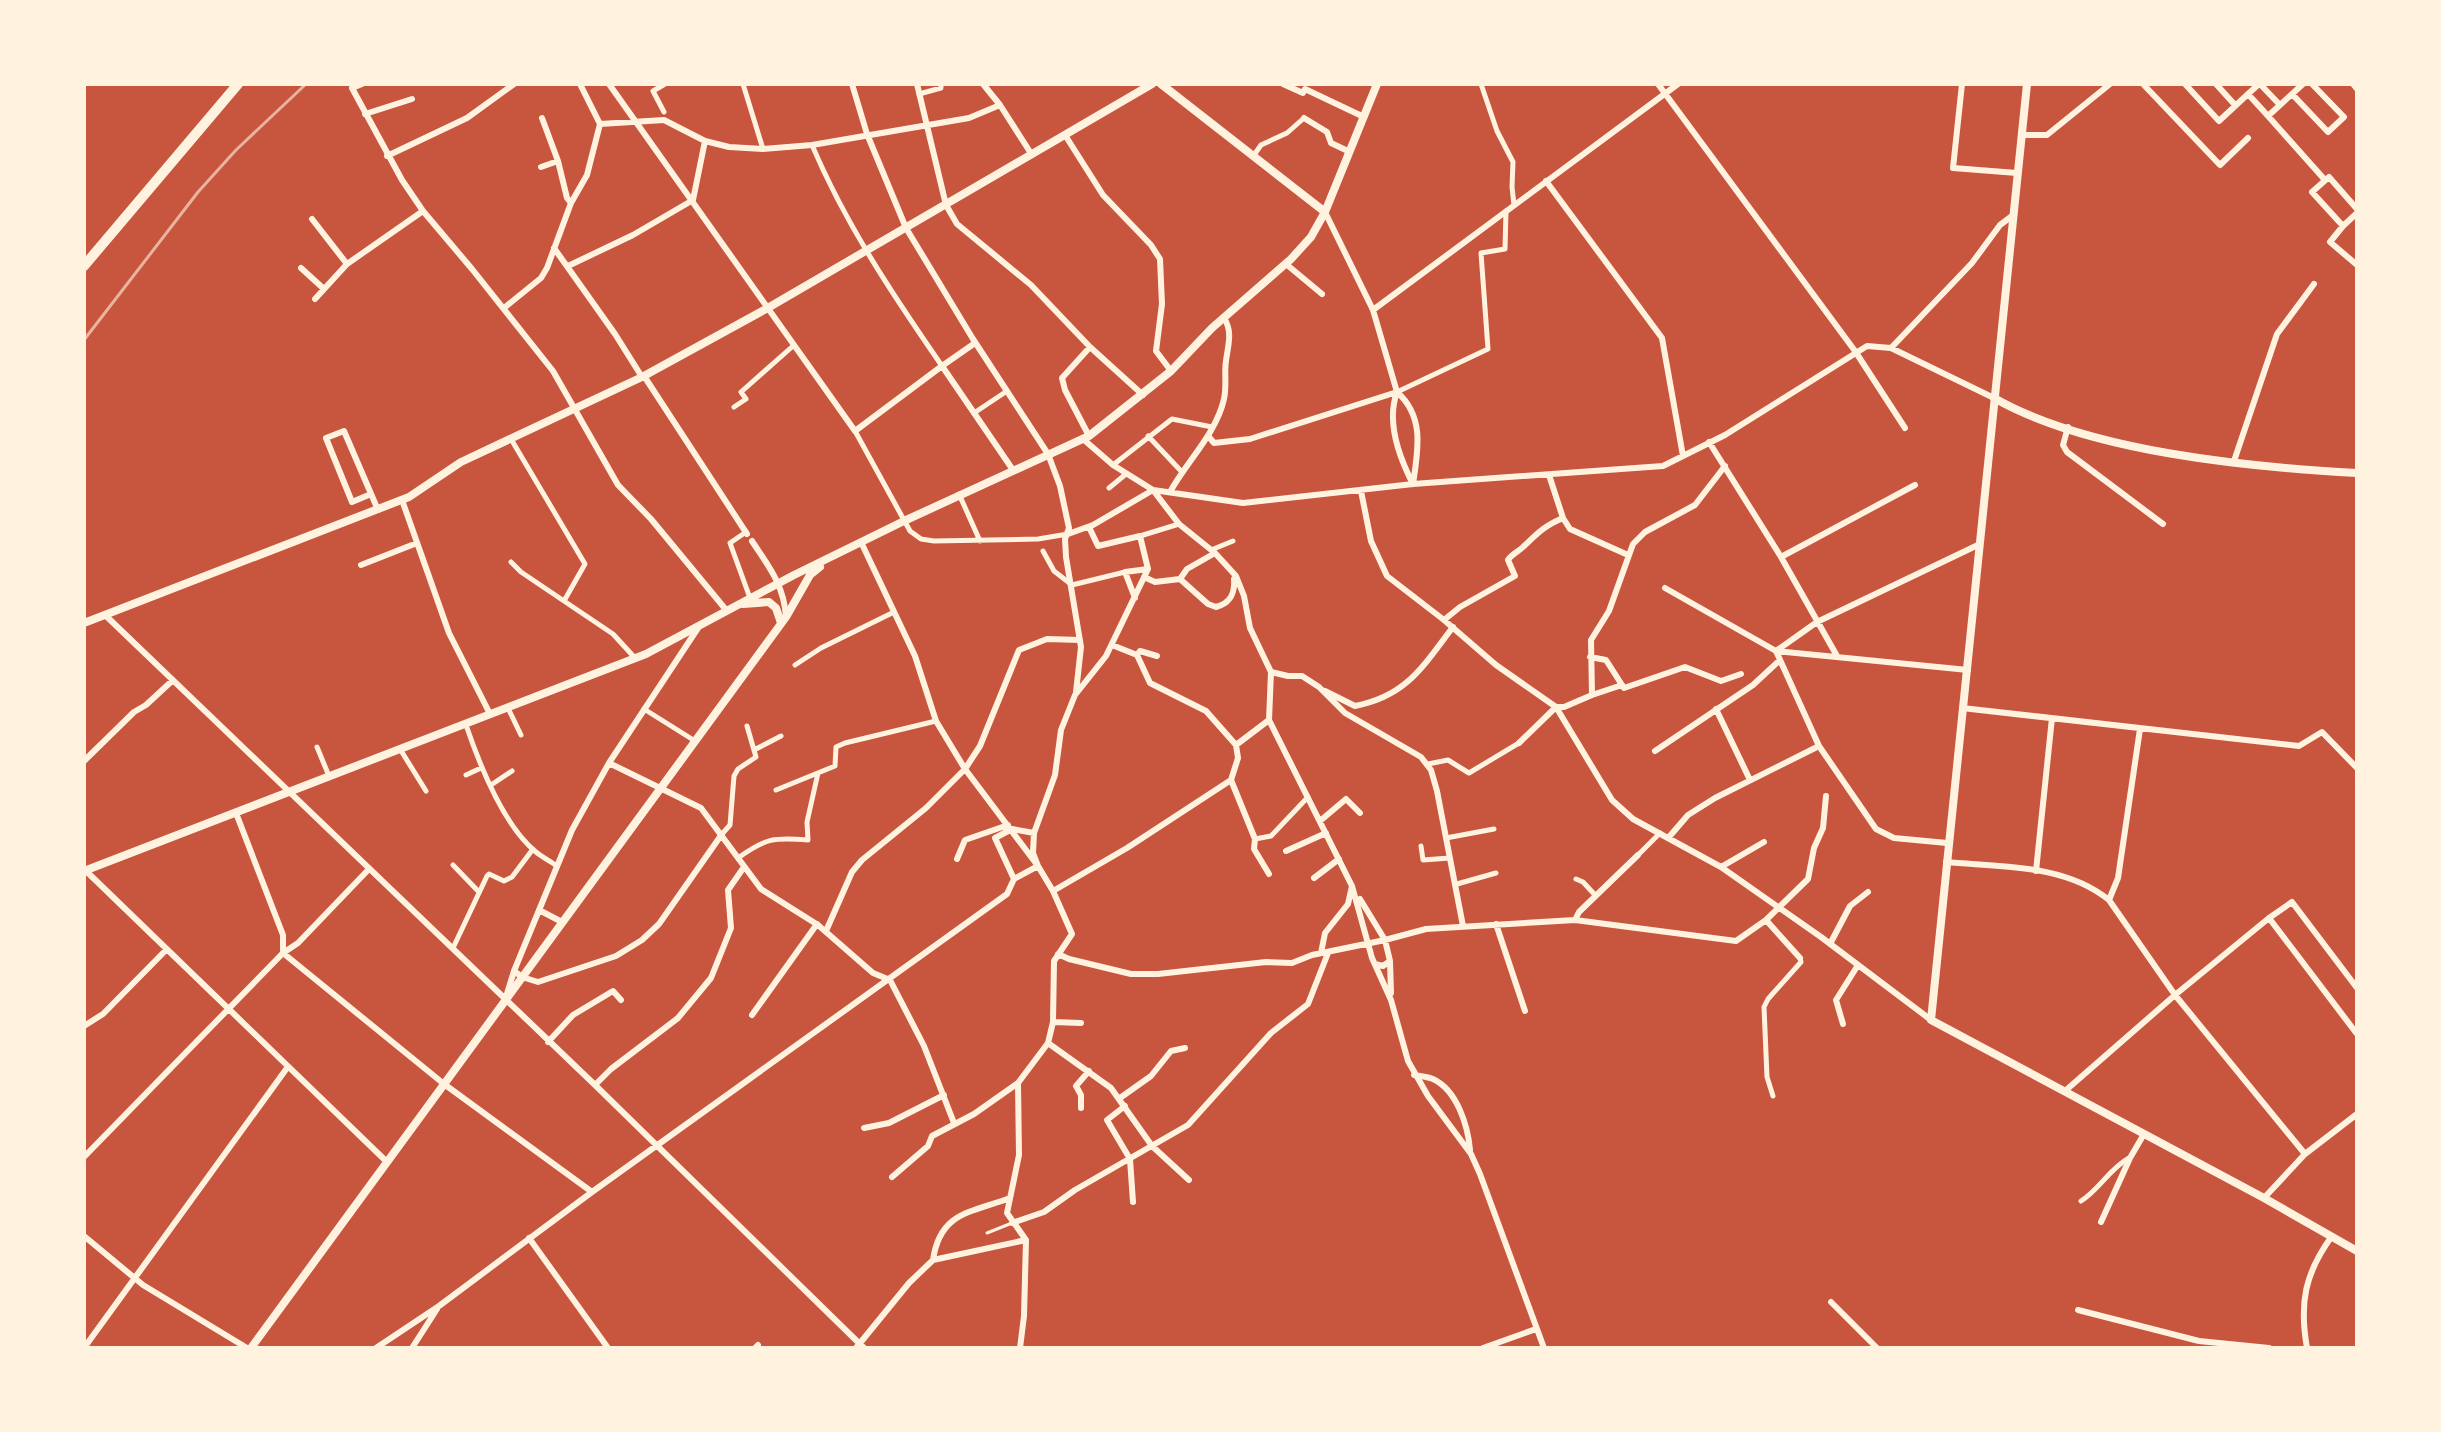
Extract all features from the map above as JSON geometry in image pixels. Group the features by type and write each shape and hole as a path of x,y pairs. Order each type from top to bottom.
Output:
{"main road":[{"path":"84,266 238,84"},
{"path":"84,274 129,215"}],"street":[{"path":"362,84 352,88 387,156 423,211 553,371 618,485 651,519 727,611"},
{"path":"387,156 467,118 500,87 514,84"},
{"path":"504,308 541,278 571,203 587,175 600,124 580,84"},
{"path":"609,84 855,431 910,531 921,539 1038,539 1066,533 1091,526 1149,490 1233,503 1413,484 1663,466 1725,435 1867,346 1891,348 2014,409 2139,448 2305,470 2357,473"},
{"path":"664,112 653,91 665,84"},
{"path":"743,84 763,149"},
{"path":"852,84 867,134 906,228 974,341 1048,454 1060,486 1066,557 1080,643 1075,695 1061,730 1055,775 1034,833 1033,853 1038,866"},
{"path":"917,84 946,205 957,224 1031,285 1090,347 1143,395"},
{"path":"919,94 941,88 941,84"},
{"path":"983,84 1032,155"},
{"path":"84,623 402,500 461,462 642,377 766,309 1152,84"},
{"path":"1161,84 1325,212 1373,310 1397,392 1407,401 1417,423 1413,484"},
{"path":"1283,84 1303,93 1305,89 1364,117"},
{"path":"387,1162 84,871 635,658 861,542 1088,436 1171,371 1311,237 1325,212 1377,84"},
{"path":"1481,84 1497,131 1513,162 1514,205"},
{"path":"1658,84 1855,351 1905,428"},
{"path":"1373,310 1678,84"},
{"path":"1962,84 1953,168 2017,173"},
{"path":"1931,1020 2027,84"},
{"path":"2022,135 2047,135 2110,84"},
{"path":"2143,84 2220,165 2248,138"},
{"path":"2185,84 2219,121 2260,84 2280,105"},
{"path":"2216,84 2235,105"},
{"path":"2268,116 2303,84"},
{"path":"2292,94 2328,132 2344,117 2312,84"},
{"path":"2353,84 2357,89"},
{"path":"2248,94 2325,180"},
{"path":"365,114 412,99"},
{"path":"600,124 664,120 705,141 729,147 763,149 812,145 969,118 1000,105"},
{"path":"542,118 571,203"},
{"path":"1254,155 1261,145 1287,133 1304,118 1327,132 1331,143 1350,152"},
{"path":"1065,135 1103,195 1151,245 1160,259 1162,304 1156,351 1171,371"},
{"path":"568,266 633,235 693,200 705,141"},
{"path":"812,145 865,251 1011,471"},
{"path":"541,167 558,161"},
{"path":"2343,226 2312,192 2329,177 2357,211 2330,242 2357,265"},
{"path":"1546,181 1662,338 1683,456"},
{"path":"315,299 347,264 423,211"},
{"path":"1209,437 1214,443 1250,439 1397,392 1488,349 1481,253 1505,249 1506,211"},
{"path":"1891,348 1972,263 2000,225 2012,216"},
{"path":"312,219 347,264"},
{"path":"554,248 646,379 778,583 785,598 784,620"},
{"path":"1286,264 1322,294"},
{"path":"301,268 324,289"},
{"path":"2234,461 2277,334 2314,284"},
{"path":"1170,492 1181,471 1209,437 1224,401 1230,340 1224,318"},
{"path":"855,431 974,341"},
{"path":"734,407 746,399 741,392 793,346"},
{"path":"1090,347 1062,378 1065,390 1097,453 1149,490 1179,526 1213,551 1233,572 1244,596 1250,628 1271,672 1269,720 1354,889 1385,940 1390,961 1391,1000"},
{"path":"974,413 1007,391"},
{"path":"1397,392 1392,406 1396,441 1401,461 1413,484"},
{"path":"1113,465 1172,419 1211,426"},
{"path":"2068,427 2063,445 2067,452 2163,524"},
{"path":"371,494 352,502 326,438 344,431 378,510"},
{"path":"1148,436 1181,471"},
{"path":"511,438 585,564 564,601"},
{"path":"1709,442 1781,557 1837,656"},
{"path":"1592,695 1591,640 1609,611 1633,544 1645,532 1695,505 1725,466"},
{"path":"1109,488 1126,474"},
{"path":"1549,475 1563,518 1574,532 1628,555"},
{"path":"1781,557 1915,485"},
{"path":"1361,491 1371,541 1387,576 1496,665 1556,707 1612,800 1633,819 1721,867 1779,906 1931,1020 2357,1251"},
{"path":"959,494 980,541"},
{"path":"402,500 449,633 490,714"},
{"path":"1444,620 1460,607 1515,576 1508,560 1510,556 1542,527 1563,518"},
{"path":"1091,526 1098,546 1179,526"},
{"path":"746,600 730,543 748,536"},
{"path":"1075,695 1106,656 1148,569 1140,536"},
{"path":"1144,577 1155,582 1180,579 1187,569 1233,541"},
{"path":"861,542 915,656 936,721 965,769 1038,866 1072,934 1054,961 1053,1022 1048,1043 1018,1083 974,1114 932,1136 928,1146 892,1177"},
{"path":"1776,651 1817,622 1980,544"},
{"path":"361,565 418,546"},
{"path":"1043,551 1048,564 1072,585"},
{"path":"84,1236 134,1278 249,1348 784,620 810,575 825,561"},
{"path":"511,562 521,572 613,634 635,658"},
{"path":"1072,585 1148,569"},
{"path":"1125,572 1135,598"},
{"path":"1180,579 1208,604 1216,607 1226,603 1234,594 1233,572"},
{"path":"1665,588 1776,651 1968,670"},
{"path":"746,600 769,602 784,620"},
{"path":"795,665 821,648 894,612"},
{"path":"105,615 657,1145 860,1347 909,1283 933,1260 1026,1240"},
{"path":"505,1000 572,830 609,763 700,625"},
{"path":"1271,672 1302,676 1355,706 1383,699 1412,681 1453,627"},
{"path":"826,931 852,872 862,860 926,808 965,769 980,746 1019,650 1047,639 1080,643"},
{"path":"1053,891 1127,848 1231,780 1238,758 1236,745 1206,711 1150,683 1137,655 1112,645"},
{"path":"1137,655 1140,651 1157,656"},
{"path":"1776,651 1819,746 1876,829 1894,838 1947,843"},
{"path":"1590,657 1606,660 1624,688 1685,667 1721,681 1741,674"},
{"path":"1655,751 1753,685 1780,660"},
{"path":"84,761 134,712 173,680"},
{"path":"1428,764 1448,760 1469,773 1519,743 1556,707 1564,707 1622,685"},
{"path":"1319,687 1345,713 1428,764 1437,791 1463,926"},
{"path":"508,708 521,735"},
{"path":"1962,708 2299,746 2322,732 2357,768"},
{"path":"644,709 695,741"},
{"path":"1716,709 1750,780"},
{"path":"2036,871 2052,718"},
{"path":"1236,745 1269,720"},
{"path":"776,790 835,766 836,747 936,721"},
{"path":"465,724 481,768 509,818 533,849 557,866"},
{"path":"514,971 538,982 616,956 642,940 659,924 730,825 732,781 738,769 756,757 747,726"},
{"path":"2109,900 2118,878 2140,729"},
{"path":"754,750 781,736"},
{"path":"1669,837 1688,815 1703,805 1819,746"},
{"path":"317,747 329,777"},
{"path":"400,749 426,791"},
{"path":"609,763 701,808 761,889 817,924 873,973 890,980 924,1046 954,1123"},
{"path":"466,775 481,768"},
{"path":"491,785 512,771"},
{"path":"737,859 763,841 778,838 808,840 807,822 818,773"},
{"path":"1231,780 1255,839 1254,849 1269,874"},
{"path":"1058,954 1131,974 1158,974 1266,962 1292,963 1426,929 1575,920 1736,941 1765,921 1808,879 1814,848 1823,828 1826,796"},
{"path":"1255,839 1271,836 1308,797"},
{"path":"1320,821 1346,799 1360,813"},
{"path":"236,813 283,935 283,953"},
{"path":"957,859 965,840 1010,827 1034,833"},
{"path":"1010,827 995,838 1014,879"},
{"path":"1446,838 1494,829"},
{"path":"1286,851 1326,833"},
{"path":"1575,920 1579,912 1660,833"},
{"path":"1721,867 1764,842"},
{"path":"1421,846 1423,860 1451,858"},
{"path":"452,949 489,874 504,881 512,877 533,849"},
{"path":"1314,878 1339,859"},
{"path":"1946,862 2036,871 2076,879 2109,900 2175,995 2305,1154"},
{"path":"453,865 478,891"},
{"path":"376,1348 439,1306 657,1145 890,980 1007,894 1014,879 1038,866"},
{"path":"595,1085 678,1018 711,978 731,928 728,890 744,867"},
{"path":"84,1157 369,869"},
{"path":"1457,884 1496,873"},
{"path":"1576,879 1596,896"},
{"path":"1354,889 1368,944 1391,1000 1408,1061 1414,1075 1471,1154 1544,1348"},
{"path":"1012,1223 1044,1212 1075,1190 1188,1125 1271,1033 1308,1004 1324,953 1325,933 1348,904 1354,889"},
{"path":"1830,944 1850,906 1868,892"},
{"path":"2065,1091 2175,995 2292,902 2357,988"},
{"path":"539,910 562,922"},
{"path":"2269,918 2357,1034"},
{"path":"1765,921 1801,962 1764,1007 1767,1077 1773,1096"},
{"path":"752,1015 817,924"},
{"path":"1496,924 1525,1011"},
{"path":"84,1026 103,1014 166,950"},
{"path":"283,953 444,1084 592,1192"},
{"path":"1375,964 1383,966 1390,961"},
{"path":"1843,1024 1836,1000 1858,965"},
{"path":"548,1042 573,1015 613,991 621,1000"},
{"path":"2349,1023 2357,1017"},
{"path":"1053,1022 1081,1023"},
{"path":"1048,1043 1089,1071 1120,1098 1152,1146 1189,1180"},
{"path":"1120,1098 1151,1076 1171,1051 1185,1048"},
{"path":"84,1348 287,1068"},
{"path":"1081,1108 1081,1095 1076,1086 1089,1071"},
{"path":"1414,1075 1433,1079 1447,1090 1468,1132 1471,1154"},
{"path":"1018,1083 1019,1155 1007,1213 1026,1240 1020,1348"},
{"path":"864,1128 889,1123 944,1095"},
{"path":"1125,1106 1107,1120 1130,1159 1133,1202"},
{"path":"2264,1198 2305,1154 2357,1114"},
{"path":"2101,1222 2144,1134"},
{"path":"2081,1201 2095,1192 2116,1165 2130,1158"},
{"path":"933,1260 936,1240 946,1224 1010,1198"},
{"path":"2307,1348 2302,1321 2307,1282 2316,1259 2332,1236"},
{"path":"529,1238 608,1348"},
{"path":"1831,1302 1877,1348"},
{"path":"412,1348 439,1306"},
{"path":"2078,1310 2199,1341 2269,1348"},
{"path":"1483,1348 1536,1329"}],"lane":[{"path":"987,1233 1012,1223"}],"railway":[{"path":"84,340 198,192 236,150 306,84"}]}
